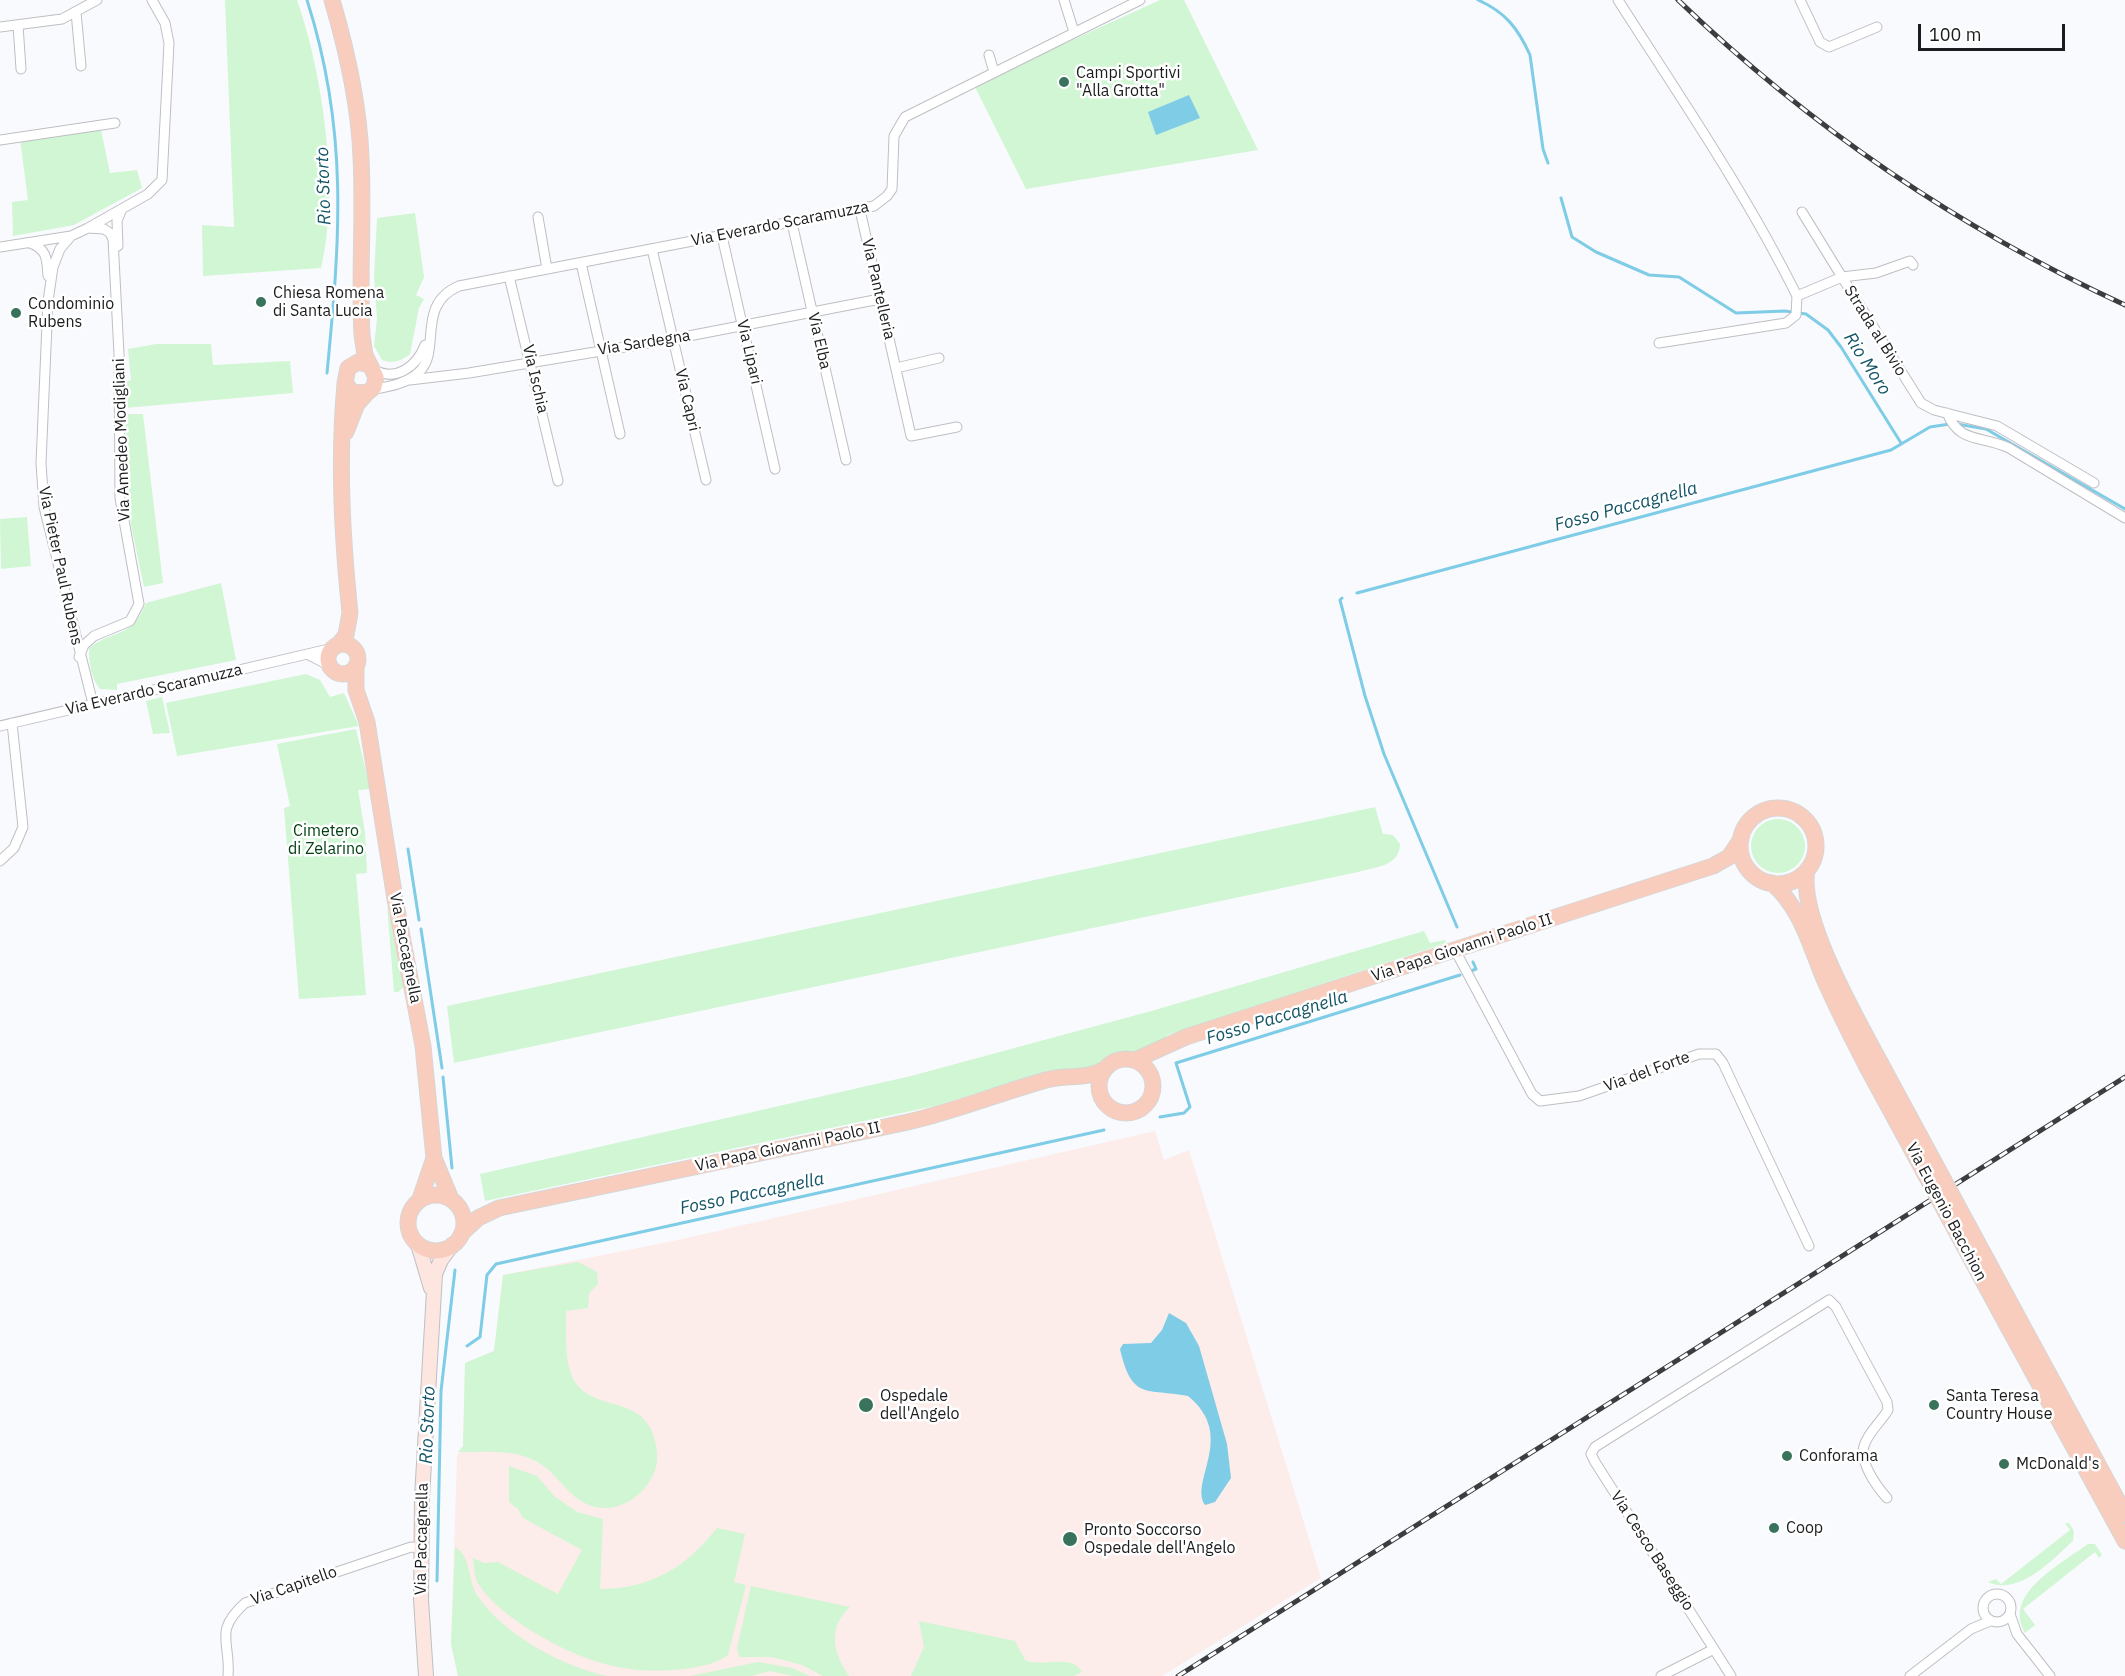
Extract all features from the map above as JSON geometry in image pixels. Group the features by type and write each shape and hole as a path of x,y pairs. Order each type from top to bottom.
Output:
{"main road":[{"path":"332,0 345,47 357,110 361,156 362,335 365,355 376,380 353,411 340,449"},
{"path":"350,613 346,635 329,655 333,669 347,673 356,659 341,508 340,449 345,374 351,365 354,292 361,253"},
{"path":"351,365 360,362 371,367"},
{"path":"345,383 354,393 369,392"},
{"path":"335,646 348,645 356,659"},
{"name":"Via Paccagnella","path":"356,659 356,690 369,738 423,1046 434,1158 453,1201"},
{"name":"Via Paccagnella","path":"333,669 369,738"},
{"path":"1774,808 1792,810 1807,822 1815,835 1816,851 1807,870 1792,881 1772,883 1752,872 1743,858 1741,839 1749,822 1761,812 1774,808"},
{"name":"Via Papa Giovanni Paolo II","path":"1135,1060 1177,1040 1713,866 1729,857 1741,839"},
{"name":"Via Papa Giovanni Paolo II","path":"1713,866 1729,866 1752,872"},
{"name":"Via Eugenio Bacchion","path":"1807,870 1806,897 1874,1065"},
{"name":"Via Eugenio Bacchion","path":"1772,883 1788,896 1832,996 1874,1065 2014,1324 2125,1541"},
{"name":"Via Papa Giovanni Paolo II","path":"1152,1078 1156,1061 1177,1040"},
{"path":"1074,1077 1087,1081 1115,1110 1134,1111 1145,1105 1150,1097 1152,1078 1145,1066 1135,1060 1120,1060 1105,1069 1100,1080 1101,1095"},
{"name":"Via Papa Giovanni Paolo II","path":"457,1239 478,1218 499,1208 908,1122 950,1112 1047,1079 1096,1074 1105,1069"},
{"name":"Via Paccagnella","path":"420,1199 434,1158"},
{"path":"435,1195 453,1201 463,1217 457,1239 432,1250 418,1244 411,1235 408,1221 411,1208 420,1199 435,1195"},
{"name":"Via Papa Giovanni Paolo II","path":"453,1201 499,1208"},
{"name":"Via Paccagnella","path":"426,1676 421,1548 424,1428 432,1294 438,1265 457,1239"},
{"name":"Via Paccagnella","path":"418,1244 432,1294"},
{"name":"Via Eugenio Bacchion","path":"2014,1324 2125,1514"}],"street":[{"path":"0,27 62,19 97,0"},
{"path":"0,247 67,240 158,186 163,174 169,43 165,23 152,0"},
{"path":"1064,0 1074,32"},
{"path":"1618,0 1742,196 1797,306"},
{"path":"1800,0 1820,42 1829,47 1877,27"},
{"name":"Via Everardo Scaramuzza","path":"371,367 388,374 406,370 420,358 436,306 446,294 459,286 860,210 880,202 892,189 893,143 900,122 912,111 1134,1"},
{"path":"76,12 81,66"},
{"path":"18,25 21,69"},
{"path":"989,54 994,72"},
{"path":"0,140 115,123"},
{"name":"Via Amedeo Modigliani","path":"94,636 130,621 139,604 120,498 117,221 122,209"},
{"name":"Via Pantelleria","path":"860,210 911,436 957,427"},
{"path":"1802,212 1842,277 1876,273 1910,261 1913,265"},
{"path":"538,218 547,269"},
{"name":"Via Elba","path":"792,223 846,460"},
{"name":"Via Amedeo Modigliani","path":"88,228 104,229 110,233 117,287"},
{"name":"Via Lipari","path":"722,236 775,468"},
{"name":"Via Pieter Paul Rubens","path":"49,283 56,259 67,240"},
{"name":"Via Pieter Paul Rubens","path":"30,243 40,246 45,252 49,283 41,491 70,609 79,657 93,704"},
{"name":"Via Capri","path":"652,249 706,480"},
{"path":"581,263 620,434"},
{"name":"Via Ischia","path":"509,276 558,481"},
{"name":"Strada al Bivio","path":"1659,343 1786,323 1797,306 1842,277 1916,397 1926,407 1950,419 1996,426 2094,483"},
{"name":"Via Sardegna","path":"407,380 469,373 673,339 880,299"},
{"name":"Via Everardo Scaramuzza","path":"407,380 418,373 426,362 429,334"},
{"path":"896,368 939,358"},
{"path":"369,392 407,380"},
{"path":"1950,419 1966,436 1993,440 2009,448 2125,518"},
{"path":"70,609 78,632 94,636"},
{"path":"79,657 84,645 94,636"},
{"name":"Via Everardo Scaramuzza","path":"0,726 309,655 335,646"},
{"path":"309,655 333,669"},
{"path":"0,861 14,848 23,827 12,723"},
{"name":"Via del Forte","path":"1455,950 1532,1094 1540,1101 1546,1103 1579,1096 1699,1054 1716,1054 1723,1063 1809,1246"},
{"name":"Via Cesco Baseggio","path":"1731,1676 1592,1454 1600,1443 1829,1300 1836,1307 1887,1402 1888,1410 1870,1433 1863,1454 1866,1466 1887,1498"},
{"name":"Via Capitello","path":"228,1676 224,1634 228,1621 245,1603 411,1547 421,1548"},
{"path":"1971,1629 1988,1597 2001,1595 2010,1605 2010,1614 2018,1634 2050,1676"},
{"path":"1983,1610 1990,1621"},
{"path":"1910,1676 1971,1629 1990,1621 2000,1622 2010,1614"},
{"path":"1661,1676 1714,1649"}],"shaded area":[{"name":"Ospedale dell'Angelo","path":"1155,1131 1164,1160 1189,1150 1321,1578 1162,1676 458,1676 451,1644 457,1456 463,1446 465,1363 494,1351 503,1275 678,1240"}],"green space":[{"path":"225,0 297,0 314,62 326,133 329,204 321,268 203,276 202,225 234,227"},
{"path":"1160,0 1184,0 1258,150 1026,189 974,85"},
{"path":"100,125 110,173 137,170 142,188 74,225 13,236 12,202 28,200 20,139"},
{"path":"415,213 424,277 416,295 424,299 419,308 410,354 390,362 382,360 374,346 377,319 374,277 377,218"},
{"path":"156,344 211,344 213,365 290,361 293,393 125,408 126,382 131,380 128,349"},
{"path":"125,414 143,414 163,583 144,587 131,525"},
{"path":"27,517 31,566 1,569 0,519"},
{"path":"221,583 236,660 117,684 117,690 100,689 91,670 89,648 128,628 140,615 146,603"},
{"path":"306,674 320,680 330,697 344,693 359,726 177,756 166,703"},
{"path":"162,697 170,733 153,734 146,701"},
{"name":"Cimetero di Zelarino","path":"356,729 370,789 358,790 365,832 367,873 356,874 366,995 299,999 284,808 290,806 277,744"},
{"path":"1375,807 1383,834 1393,835 1400,844 1396,857 1379,867 454,1063 447,1006"},
{"path":"1778,819 1788,821 1797,827 1803,836 1805,846 1803,856 1797,865 1788,871 1778,873 1768,871 1759,865 1753,856 1751,846 1753,836 1759,827 1768,821"},
{"path":"387,905 405,986 398,992 394,992"},
{"path":"1424,931 1430,943 1445,940 1446,943 1168,1035 1155,1046 1135,1055 1117,1056 1103,1066 1041,1074 935,1106 485,1201 480,1174 911,1076 1155,1010"},
{"path":"578,1262 597,1272 598,1284 589,1293 588,1308 566,1311 566,1347 571,1374 585,1392 622,1406 644,1420 652,1432 657,1451 656,1468 645,1488 629,1501 609,1508 592,1506 583,1502 552,1473 525,1456 497,1452 458,1452 463,1446 465,1363 494,1351 503,1275"},
{"path":"509,1466 537,1476 554,1496 577,1512 603,1519 600,1589 635,1585 666,1573 693,1554 717,1528 745,1534 734,1582 746,1585 728,1655 713,1663 684,1669 662,1671 621,1668 564,1649 527,1628 501,1609 477,1582 473,1558 484,1563 498,1562 558,1594 582,1550 523,1518 518,1509 509,1502"},
{"path":"2065,1523 2069,1523 2074,1531 2073,1541 2045,1566 2023,1580 2011,1584 2000,1585 1988,1582 1996,1579 2001,1584 2070,1530"},
{"path":"2088,1544 2095,1544 2102,1555 2099,1558 2095,1552 2023,1609 2035,1625 2025,1633 2020,1619 2021,1605 2028,1593 2050,1571"},
{"path":"455,1547 467,1562 477,1595 501,1623 535,1647 554,1657 591,1672 608,1676 458,1676 451,1644"},
{"path":"751,1586 850,1607 838,1623 835,1632 836,1650 849,1676 823,1676 802,1665 772,1657 739,1657 737,1648"},
{"path":"919,1621 1015,1641 1025,1660 1040,1663 1071,1663 1082,1672 1074,1676 911,1676 924,1647"},
{"path":"758,1662 792,1668 810,1676 793,1676 770,1671 751,1676 690,1676"}],"water":[{"path":"1189,95 1200,118 1156,135 1148,112"},
{"path":"1169,1313 1186,1323 1199,1346 1227,1444 1231,1478 1215,1502 1205,1505 1202,1483 1211,1442 1209,1427 1202,1411 1188,1396 1151,1391 1136,1385 1125,1366 1120,1349 1123,1344 1151,1343 1162,1330"}],"waterway":[{"name":"Rio Storto","path":"307,0 330,95 338,185 335,277 327,373"},
{"name":"Rio Moro","path":"1478,0 1496,10 1510,22 1530,55 1543,149 1548,163"},
{"name":"Rio Moro","path":"1561,198 1572,237 1596,252 1649,275 1679,277 1736,313 1785,311 1806,314 1828,330 1841,347 1901,443"},
{"name":"Fosso Paccagnella","path":"1357,593 1891,450 1930,427 1950,424"},
{"name":"Rio Moro","path":"1957,424 1986,429 2125,509"},
{"name":"Fosso Paccagnella","path":"1342,598 1340,600 1365,696 1384,754 1457,927"},
{"name":"Rio Storto","path":"408,849 419,920"},
{"name":"Rio Storto","path":"421,929 442,1068"},
{"name":"Fosso Paccagnella","path":"1471,971 1476,969 1473,962"},
{"name":"Fosso Paccagnella","path":"1160,1117 1184,1113 1190,1107 1176,1063 1460,975"},
{"name":"Rio Storto","path":"443,1077 452,1168"},
{"name":"Fosso Paccagnella","path":"467,1346 480,1337 487,1275 496,1264 1104,1130"},
{"name":"Rio Storto","path":"437,1581 441,1391 455,1270"}],"railway":[{"path":"1678,0 1780,90 1833,132 1889,171 2004,243 2125,305"},
{"path":"1178,1676 2125,1077"}],"place":[{"name":"Campi Sportivi \"Alla Grotta\"","path":"1064,82"},
{"name":"Chiesa Romena di Santa Lucia","path":"261,302"},
{"name":"Condominio Rubens","path":"16,313"},
{"name":"Ospedale dell'Angelo","path":"866,1405"},
{"name":"Santa Teresa Country House","path":"1934,1405"},
{"name":"Conforama","path":"1787,1456"},
{"name":"McDonald's","path":"2004,1464"},
{"name":"Coop","path":"1774,1528"},
{"name":"Pronto Soccorso Ospedale dell'Angelo","path":"1070,1539"}]}
